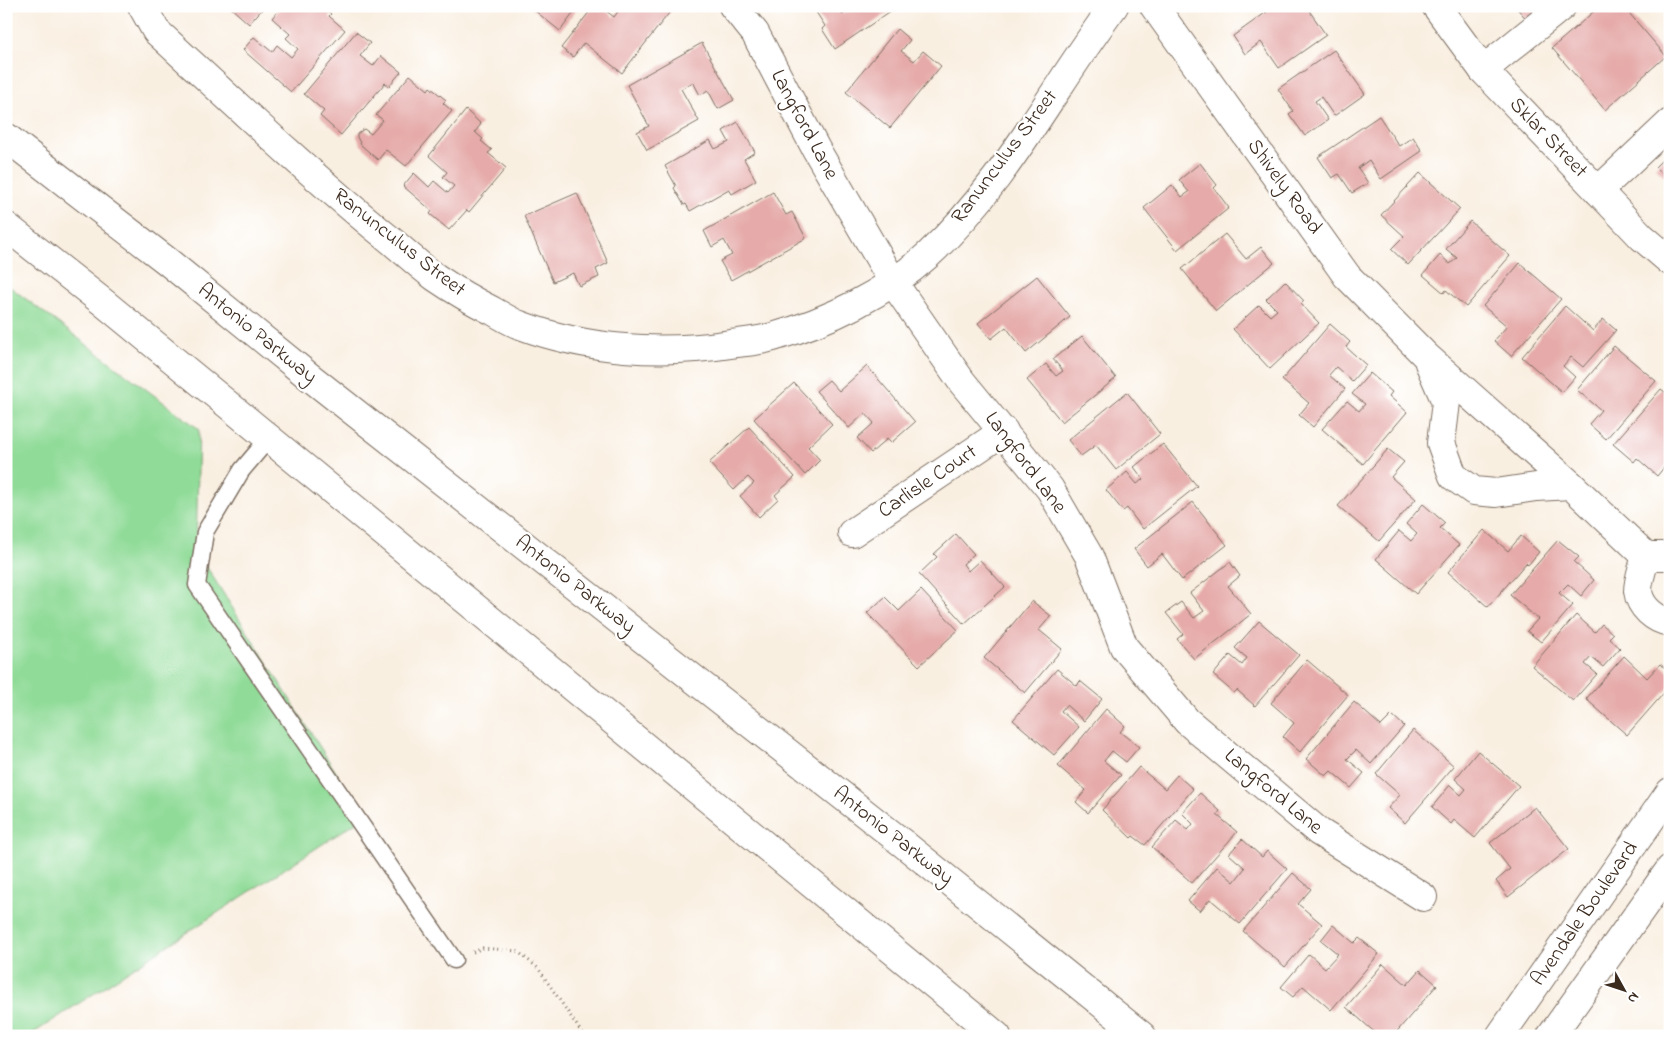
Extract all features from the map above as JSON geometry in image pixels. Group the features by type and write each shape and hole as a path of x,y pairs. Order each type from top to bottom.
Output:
{"street":[{"name":"Ranunculus Street","path":"142,6 156,31 334,194 434,276 517,324 564,340 659,350 710,347 770,338 831,316 892,282 928,255 971,209 1015,152 1114,6"},
{"name":"Langford Lane","path":"733,6 755,33 816,149 892,282 962,382 1050,489 1089,556 1124,647 1187,721 1319,832 1423,898"},
{"name":"Shively Road","path":"1154,6 1348,276 1427,357 1571,485 1658,556 1638,591 1641,602 1649,613 1660,620 1670,622"},
{"name":"Sklar Street","path":"1436,6 1483,70 1642,237 1670,261"},
{"path":"1483,70 1562,6"},
{"path":"1598,191 1670,123"},
{"name":"Antonio Parkway","path":"6,137 167,261 306,374 905,845 1142,1036"},
{"path":"6,226 269,438 997,1036"},
{"name":"Shively Road","path":"1427,357 1446,402 1441,443 1453,476 1474,491 1496,493 1536,487 1571,485"},
{"name":"Carlisle Court","path":"852,533 1004,431"},
{"name":"Avendale Boulevard","path":"1500,1036 1670,792"},
{"name":"Avendale Boulevard","path":"1551,1036 1670,869"}],"lane":[{"path":"269,438 242,470 205,532 197,585 454,960"}],"path":[{"path":"454,960 483,948 517,951 538,968 584,1036"}],"green space":[{"path":"6,284 199,429 196,550 364,817 29,1036 6,1036"}],"building":[{"path":"229,6 265,6 249,24"},
{"path":"282,6 322,6 331,14 329,16 345,30 291,92 243,50 254,37 272,52 277,45 291,57 298,49 286,38 290,34 272,18"},
{"path":"529,6 579,6 560,31"},
{"path":"594,6 600,6 614,17 622,6 671,6 673,8 622,73 584,43 573,57 561,48"},
{"path":"825,6 838,6 843,14 853,8 851,6 898,6 835,49 822,29 825,26 816,12"},
{"path":"1275,6 1306,6 1326,35 1279,68 1261,42 1245,54 1233,36"},
{"path":"1515,6 1547,6 1529,22"},
{"path":"1600,6 1623,6 1666,56 1605,110 1552,48"},
{"path":"897,29 910,40 901,51 914,61 923,51 941,66 890,128 846,92"},
{"path":"356,32 370,43 360,56 373,66 381,56 401,72 389,86 385,83 341,135 320,116 324,111 304,94"},
{"path":"702,43 734,100 718,109 708,90 700,95 693,82 681,89 699,121 647,150 637,132 649,126 627,85"},
{"path":"1334,50 1365,94 1334,116 1321,97 1315,101 1328,120 1305,136 1289,114 1293,111 1278,89"},
{"path":"410,75 428,90 430,87 446,100 443,103 452,111 406,166 386,150 378,160 361,145 357,134 364,129 371,134 383,120 376,115"},
{"path":"466,110 481,124 475,132 483,139 481,141 492,150 488,153 506,168 469,212 467,210 449,230 430,214 432,211 403,186 414,173 429,187 434,181 448,193 454,186 443,177 447,172 429,156"},
{"path":"1379,116 1399,146 1413,137 1422,151 1381,179 1369,160 1358,168 1368,183 1352,193 1339,174 1332,178 1318,157"},
{"path":"738,122 755,152 744,159 756,180 732,194 729,189 690,211 674,188 676,186 665,166 710,140 715,149 729,142 723,131"},
{"path":"1670,152 1670,181 1655,167"},
{"path":"1200,163 1217,185 1214,188 1229,208 1177,250 1144,208 1172,185 1182,197 1189,192 1179,180"},
{"path":"1420,173 1460,209 1408,265 1391,249 1404,236 1381,215"},
{"path":"773,192 786,215 792,212 806,238 731,280 720,261 732,255 724,240 712,247 704,231"},
{"path":"577,193 608,263 596,269 599,277 579,286 573,273 553,282 524,216"},
{"path":"1470,221 1510,256 1466,307 1446,290 1444,293 1423,275 1440,255 1450,264 1457,258 1446,249"},
{"path":"1225,234 1246,259 1261,247 1274,263 1216,311 1182,269"},
{"path":"1520,263 1561,299 1511,356 1494,341 1507,326 1483,306"},
{"path":"1037,276 1070,317 1026,353 1006,327 991,339 978,323"},
{"path":"1285,281 1304,301 1301,304 1319,323 1270,369 1233,329 1259,305 1270,316 1277,310 1266,299"},
{"path":"1565,306 1593,331 1603,319 1616,330 1583,367 1571,357 1563,366 1575,377 1562,392 1522,357"},
{"path":"1330,324 1350,342 1346,347 1366,365 1352,381 1336,367 1329,375 1345,389 1313,427 1299,415 1309,403 1282,380"},
{"path":"1082,336 1116,378 1062,422 1027,380 1046,364 1056,376 1063,371 1053,359"},
{"path":"1614,346 1656,381 1606,439 1589,424 1601,410 1577,390"},
{"path":"867,366 915,422 891,443 887,439 871,453 857,438 874,423 865,413 849,428 816,391 829,380 839,391"},
{"path":"1370,373 1392,392 1389,396 1407,412 1363,464 1322,429 1347,401 1359,411 1365,404 1352,394"},
{"path":"794,383 832,424 808,447 820,460 805,475 754,419"},
{"path":"1661,389 1670,396 1670,460 1657,476 1637,458 1634,462 1613,444"},
{"path":"1127,392 1160,434 1116,470 1096,445 1081,456 1068,440"},
{"path":"749,427 795,477 775,495 778,499 759,517 740,496 754,483 748,477 734,490 709,463"},
{"path":"1163,444 1197,486 1143,529 1127,508 1123,511 1106,490 1127,472 1137,484 1143,479 1134,467"},
{"path":"1388,449 1404,462 1391,477 1416,499 1379,541 1338,506"},
{"path":"1193,502 1227,545 1182,580 1162,554 1147,566 1134,549"},
{"path":"1423,504 1445,523 1440,528 1459,545 1416,594 1376,559 1399,531 1411,541 1417,534 1406,524"},
{"path":"1484,530 1508,551 1521,536 1539,552 1528,565 1526,563 1488,607 1448,572"},
{"path":"956,534 974,554 963,564 968,571 980,560 1005,587 964,624 919,574 937,557 934,554"},
{"path":"1558,540 1579,557 1574,562 1594,580 1581,596 1568,584 1559,593 1573,605 1541,642 1527,631 1538,619 1510,595"},
{"path":"1230,562 1240,576 1228,586 1251,614 1194,659 1177,639 1183,634 1166,613 1181,602 1194,618 1204,611 1190,593"},
{"path":"921,590 958,630 919,666 867,613 885,597 899,611"},
{"path":"1032,601 1051,616 1039,630 1062,649 1025,693 984,658"},
{"path":"1576,615 1595,632 1602,624 1613,634 1609,638 1620,648 1603,667 1591,657 1585,664 1597,674 1573,701 1532,666"},
{"path":"1259,621 1299,655 1255,706 1237,690 1234,693 1213,675 1230,655 1242,665 1247,658 1235,648"},
{"path":"1624,656 1647,678 1660,664 1670,672 1670,686 1627,735 1586,699"},
{"path":"1307,660 1348,695 1300,752 1283,737 1294,723 1271,703"},
{"path":"1057,669 1077,686 1080,681 1102,699 1084,721 1066,705 1061,711 1079,727 1054,755 1013,720"},
{"path":"1354,702 1381,726 1392,715 1404,726 1371,764 1356,750 1347,759 1364,773 1351,788 1331,771 1326,776 1306,759"},
{"path":"1106,709 1125,726 1120,732 1139,747 1126,762 1112,751 1104,761 1121,775 1088,813 1076,802 1086,790 1058,766"},
{"path":"1413,730 1454,766 1405,823 1388,808 1400,795 1376,774"},
{"path":"1478,751 1519,786 1475,838 1454,820 1451,824 1432,807 1450,785 1461,795 1466,789 1455,779"},
{"path":"1139,767 1165,789 1177,775 1193,789 1145,845 1133,836 1131,838 1102,810"},
{"path":"1200,793 1220,811 1217,815 1237,832 1192,883 1152,847 1176,820 1188,830 1193,824 1182,813"},
{"path":"1535,807 1569,849 1508,897 1496,881 1510,869 1490,843"},
{"path":"1242,839 1262,857 1267,851 1287,869 1240,924 1210,899 1200,911 1188,901 1217,867 1234,882 1245,868 1229,854"},
{"path":"1293,873 1311,889 1298,904 1322,924 1285,967 1243,931"},
{"path":"1333,925 1354,943 1359,938 1379,954 1331,1010 1303,986 1293,997 1281,987 1309,954 1325,968 1338,954 1321,940"},
{"path":"1383,964 1407,985 1420,970 1437,985 1393,1036 1379,1036 1346,1007"}]}
